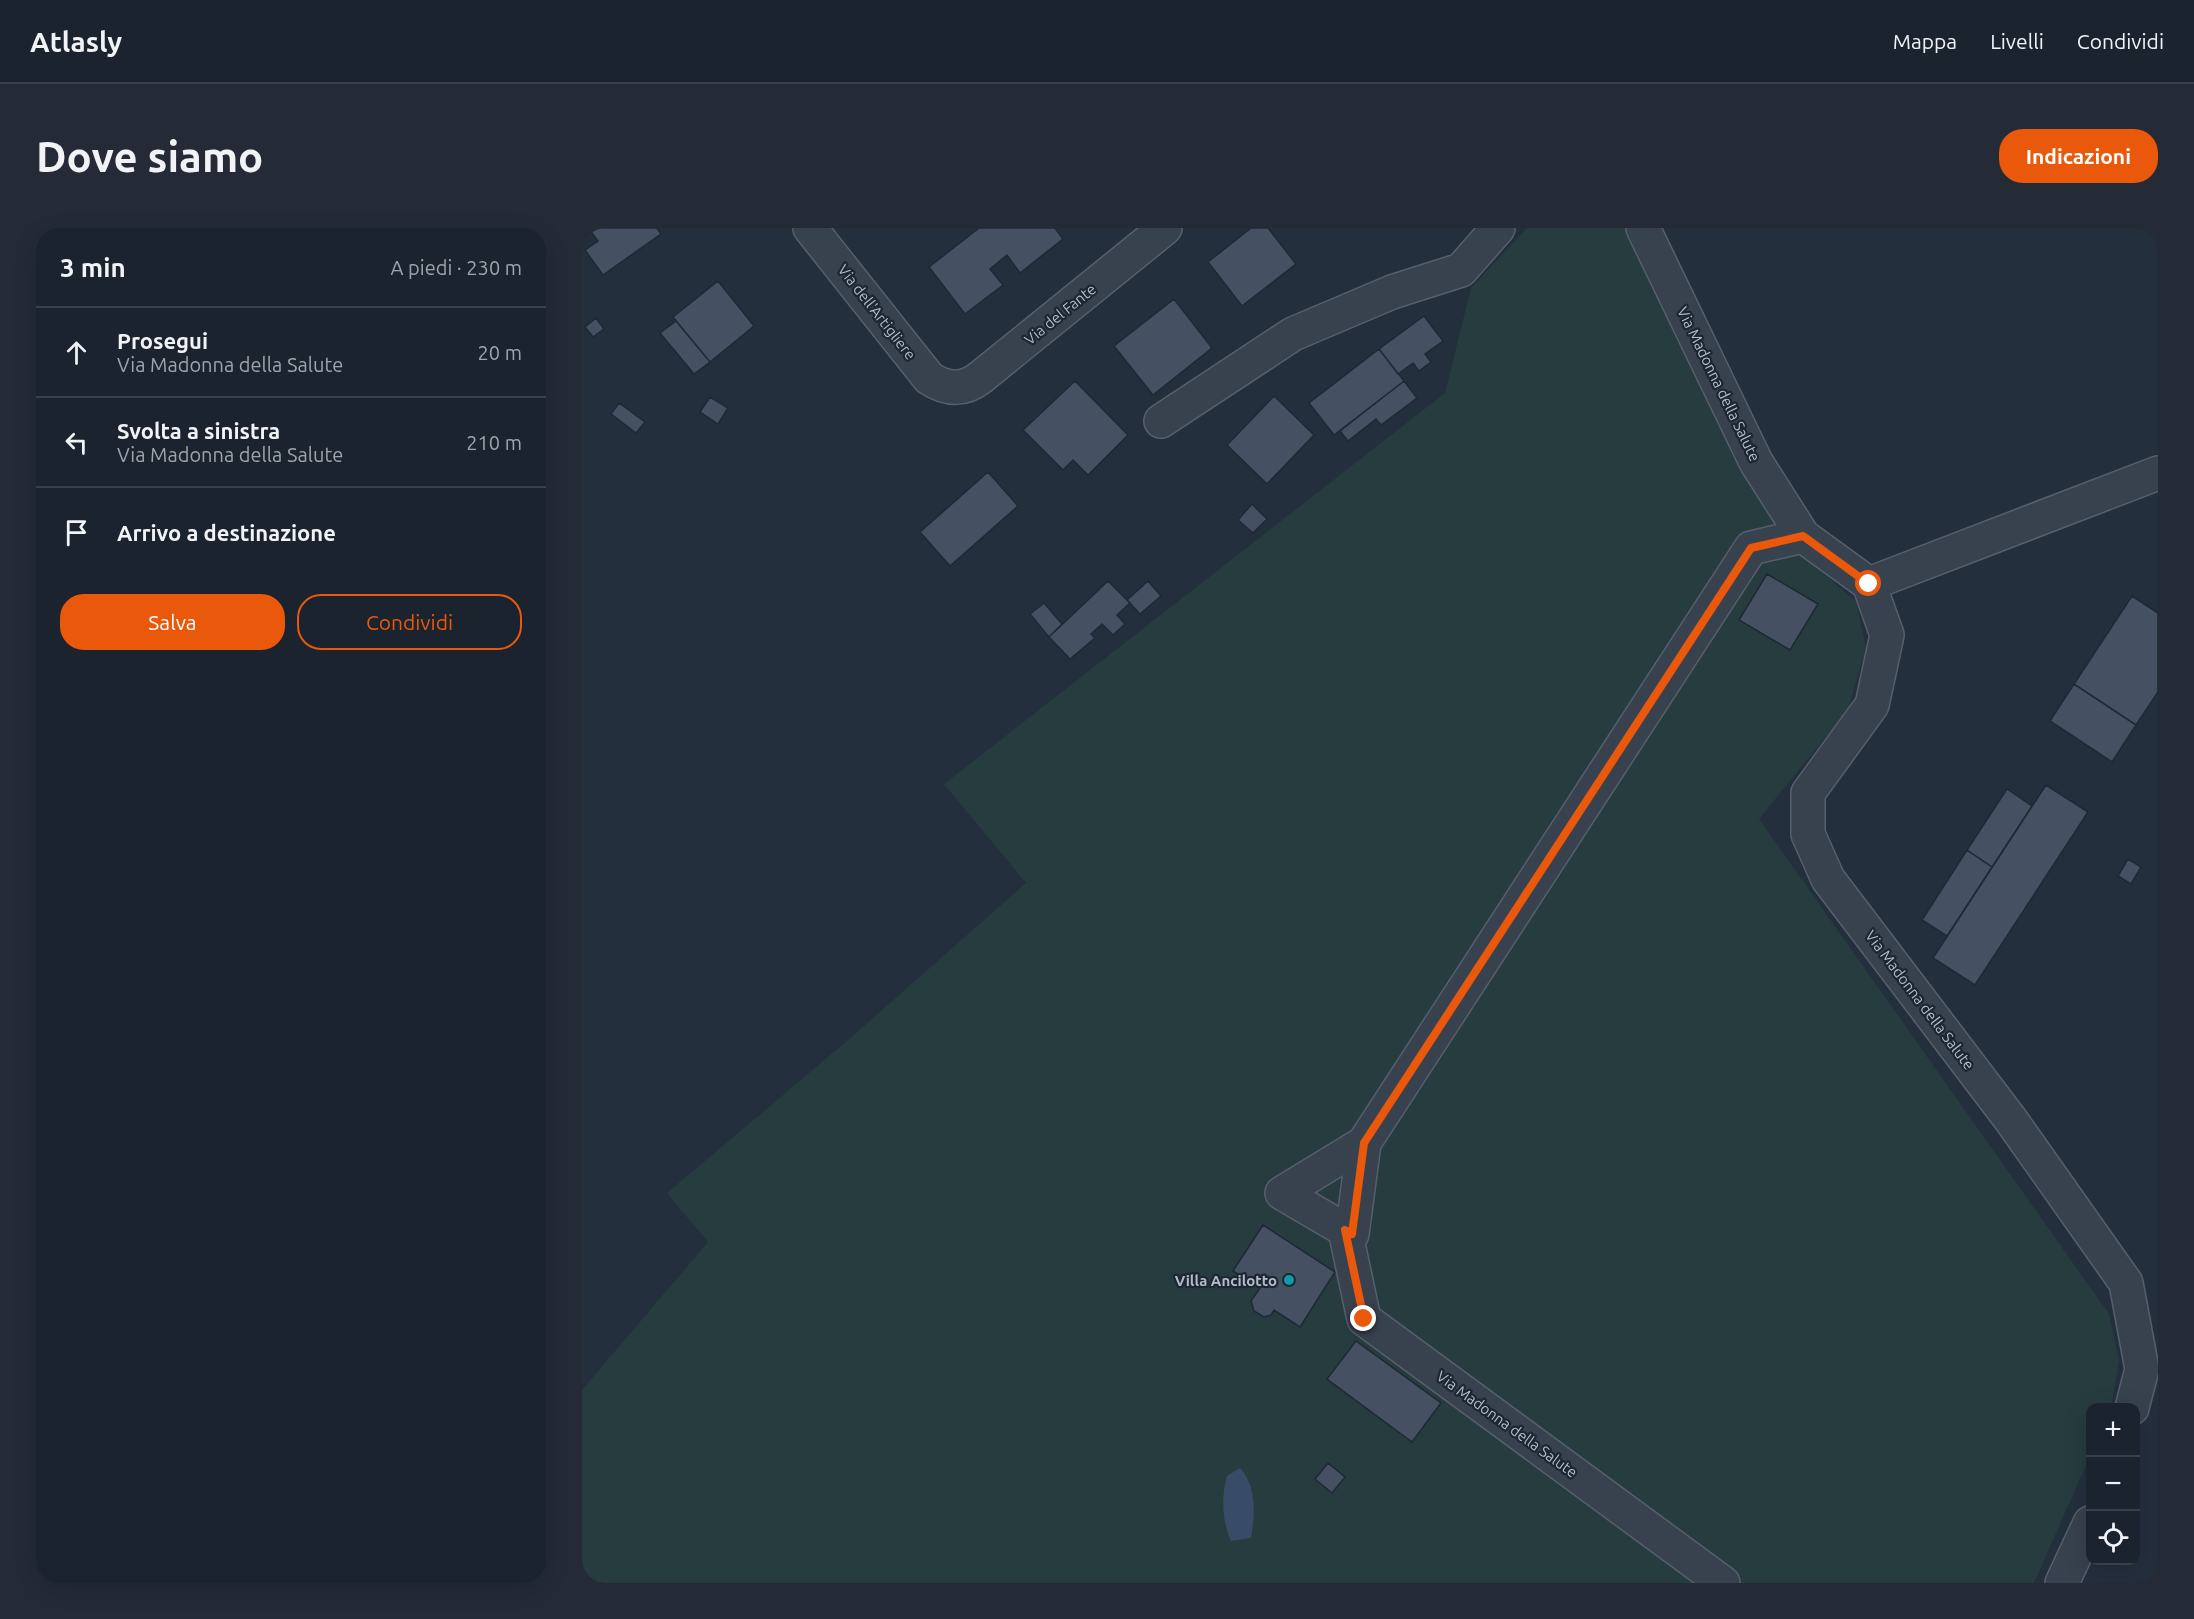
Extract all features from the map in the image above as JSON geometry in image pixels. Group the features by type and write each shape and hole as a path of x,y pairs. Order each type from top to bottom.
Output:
{"street":[{"name":"Via dell'Artigliere","path":"810,228 929,378 939,385 950,387"},
{"name":"Via del Fante","path":"950,387 962,388 973,384 1165,228"},
{"path":"1161,421 1293,334 1392,292 1461,270 1498,228"},
{"name":"Via Madonna della Salute","path":"1643,228 1756,462 1803,536 1869,584 1887,635 1872,705 1808,793 1808,834 1828,879 2011,1120 2126,1283 2142,1369 2133,1403"},
{"path":"1869,584 2158,473"},
{"path":"1364,1143 1282,1193 1352,1234 1364,1143 1751,548 1803,536"},
{"name":"Via Madonna della Salute","path":"1345,1230 1364,1319 1723,1583"},
{"path":"2062,1583 2086,1533"}],"green space":[{"path":"1527,228 1629,228 1756,491 1779,533 1856,602 1866,647 1848,710 1759,819 2109,1314 2119,1361 2112,1403 2086,1403 2086,1465 2034,1583 582,1583 582,1390 708,1242 667,1193 848,1040 1026,883 944,784 1445,393 1471,288"}],"water":[{"path":"1240,1468 1246,1475 1252,1492 1254,1510 1251,1538 1231,1541 1224,1517 1224,1492 1227,1476"}],"building":[{"path":"593,228 657,228 661,234 603,275 585,250 598,241 590,230"},
{"path":"979,228 1055,228 1063,239 1020,273 1007,255 990,269 1003,285 965,314 929,267"},
{"path":"1251,228 1268,228 1296,264 1242,306 1208,262"},
{"path":"718,281 754,326 710,362 673,317"},
{"path":"1174,299 1212,348 1153,395 1114,346"},
{"path":"1424,316 1443,341 1425,354 1431,362 1419,371 1413,363 1398,374 1379,349"},
{"path":"596,318 604,329 593,337 585,327"},
{"path":"676,321 710,362 694,374 660,333"},
{"path":"1379,349 1404,381 1334,435 1309,403"},
{"path":"1075,381 1128,435 1088,475 1073,460 1063,470 1023,430"},
{"path":"1404,381 1417,398 1381,425 1376,419 1348,441 1340,431"},
{"path":"1274,396 1314,435 1267,484 1227,445"},
{"path":"710,397 728,408 718,424 700,412"},
{"path":"619,403 645,422 636,433 611,414"},
{"path":"988,472 1018,506 950,566 920,532"},
{"path":"1252,504 1267,519 1253,533 1238,520"},
{"path":"1767,574 1818,604 1790,650 1739,620"},
{"path":"1108,581 1130,603 1117,615 1125,624 1113,635 1102,624 1091,634 1095,638 1070,659 1049,637"},
{"path":"1148,581 1161,596 1140,614 1127,600"},
{"path":"2132,596 2158,613 2158,692 2136,725 2074,684"},
{"path":"1044,603 1062,624 1049,637 1030,614"},
{"path":"2074,684 2136,725 2112,762 2050,721"},
{"path":"2046,785 2088,812 1975,985 1933,958"},
{"path":"2007,789 2032,806 1992,867 1967,850"},
{"path":"1967,850 1992,867 1947,936 1922,920"},
{"path":"2128,859 2141,867 2131,884 2118,876"},
{"name":"Villa Ancilotto","path":"1263,1225 1335,1272 1300,1327 1274,1310 1271,1315 1264,1317 1254,1311 1251,1301 1260,1288 1233,1271"},
{"path":"1356,1341 1441,1403 1412,1442 1327,1379"},
{"path":"1328,1463 1345,1477 1332,1493 1315,1479"}],"place":[{"name":"Villa Ancilotto","path":"1289,1280"}],"route":[{"path":"1364,1319 1345,1230 1352,1234 1364,1143 1751,548 1803,536 1869,584"}]}
